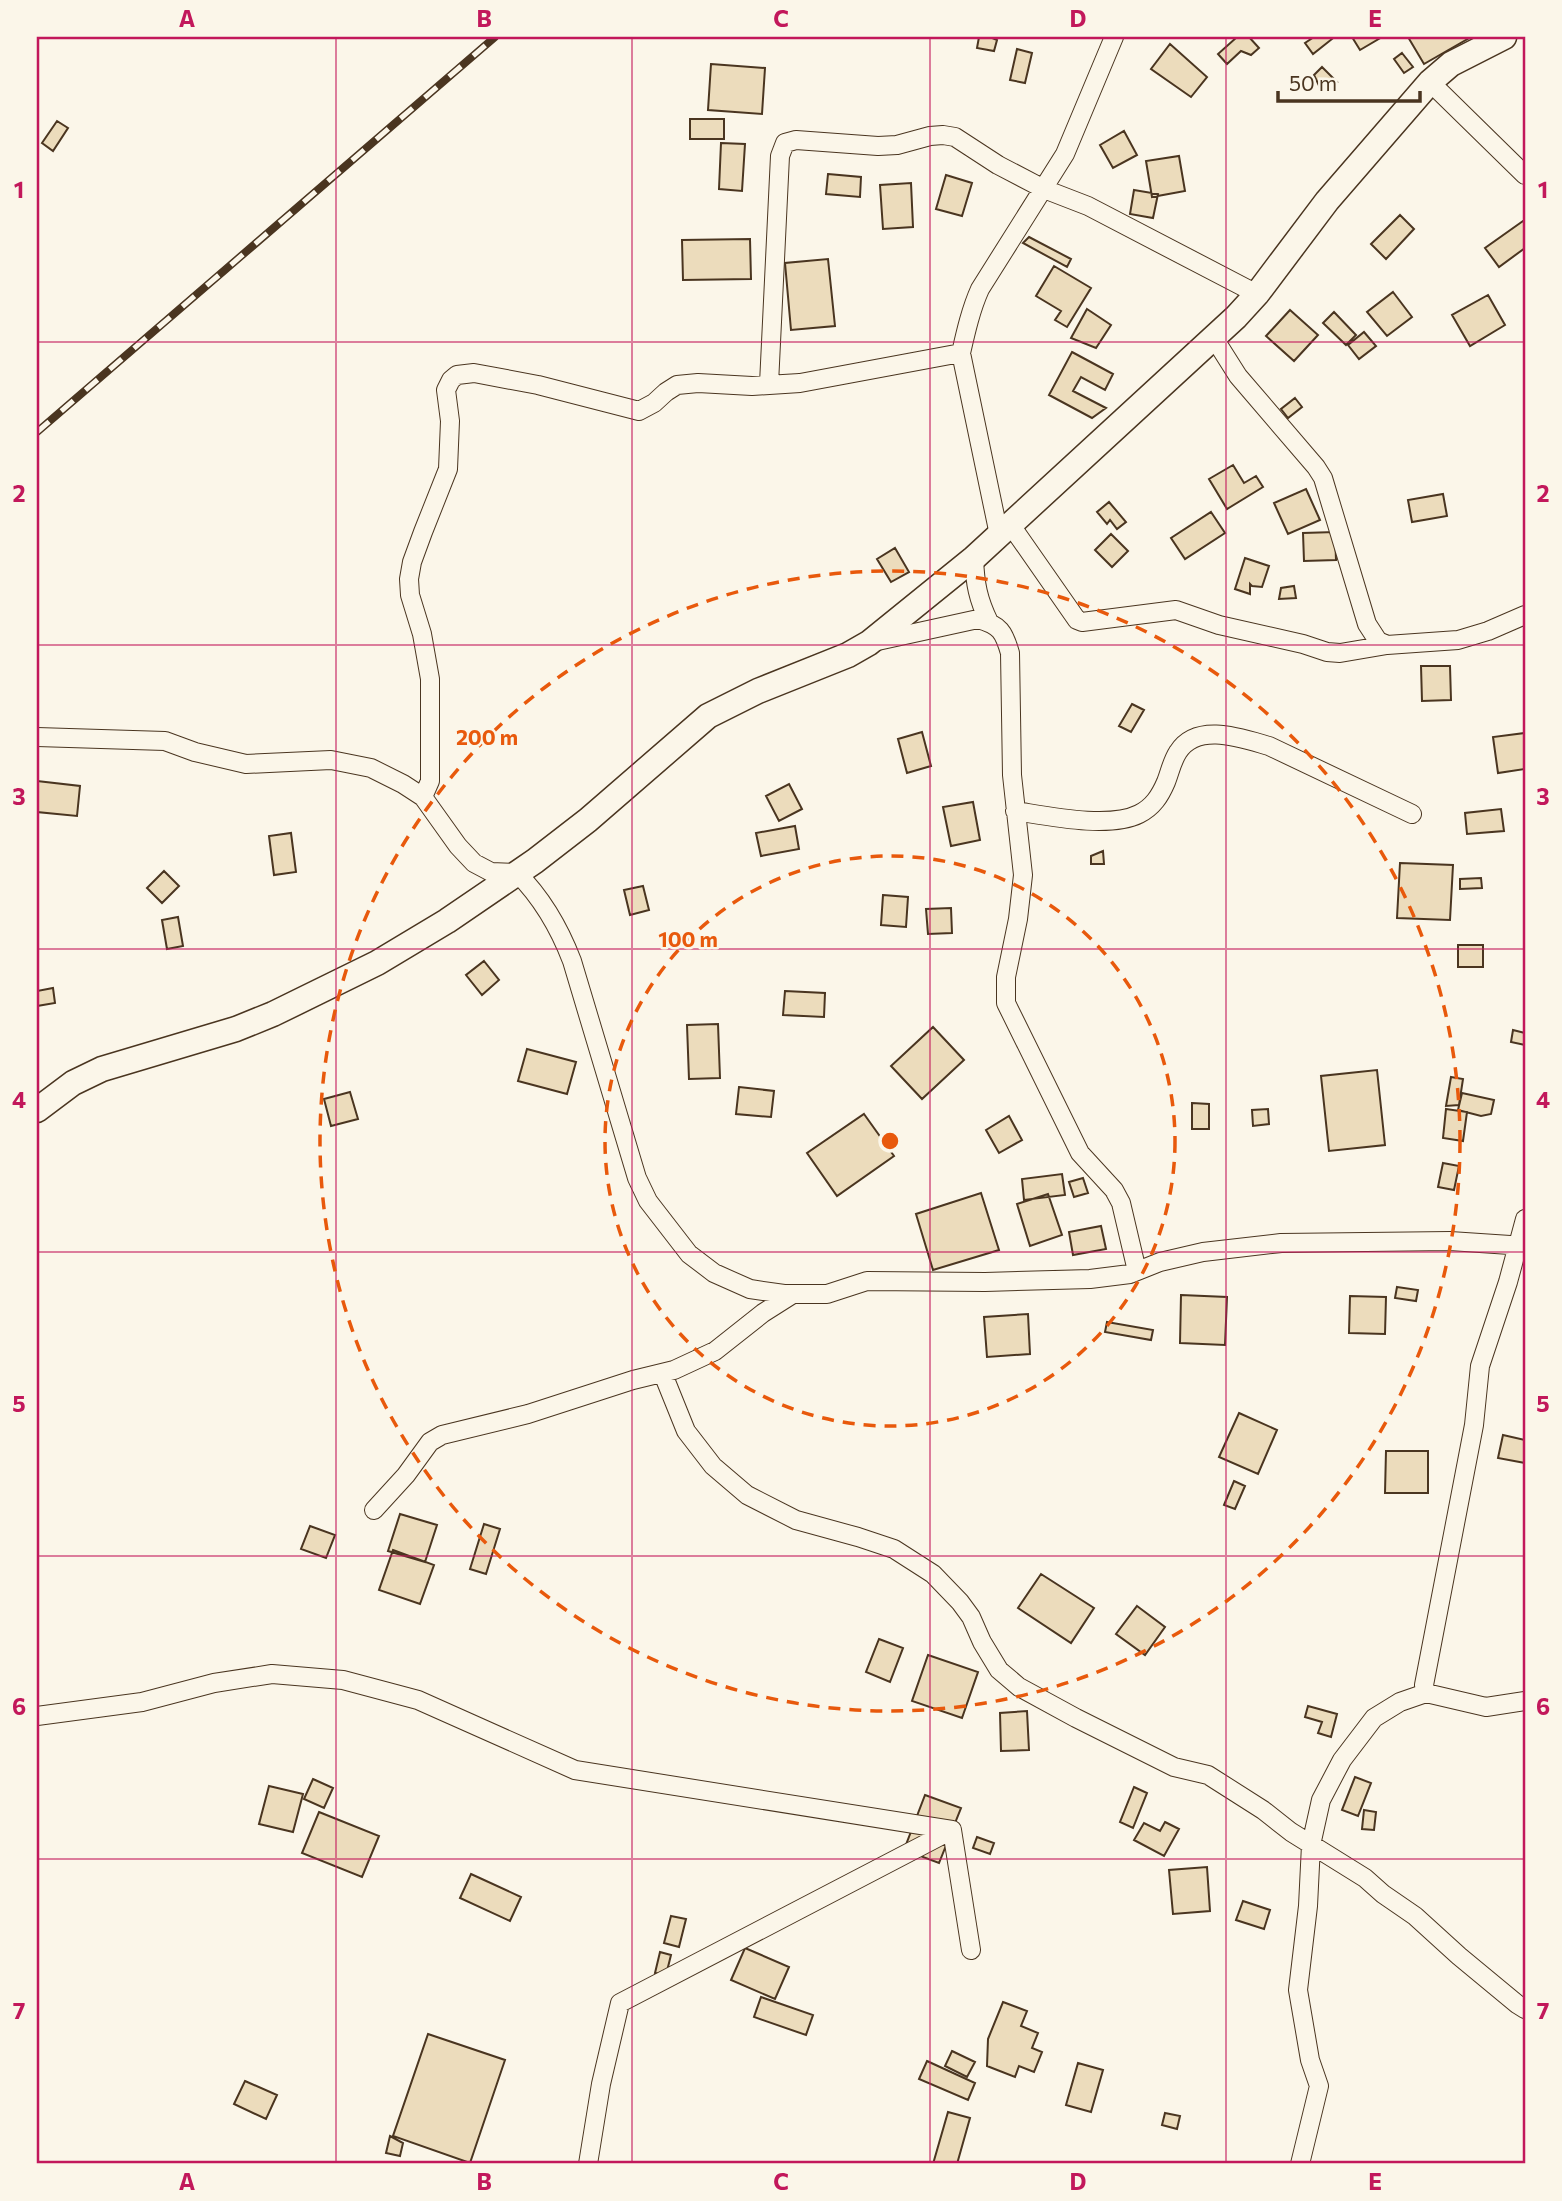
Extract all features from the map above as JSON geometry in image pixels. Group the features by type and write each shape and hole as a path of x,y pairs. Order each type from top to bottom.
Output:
{"street":[{"path":"1114,37 1065,154 980,289 972,308 961,353 1004,529 1077,620 1082,622 1171,610 1219,625 1340,653 1387,645 1458,640 1525,615"},
{"path":"37,1110 73,1083 103,1069 236,1029 274,1014 377,963 447,921 517,873 588,820 708,716 758,691 848,655 869,643 974,558 1214,338 1257,294 1327,201 1430,82 1451,64 1504,37"},
{"path":"1430,82 1525,175"},
{"path":"769,384 780,156 785,144 796,140 897,145 930,136 955,137 998,165 1088,206 1257,294"},
{"path":"1214,338 1238,376 1323,478 1367,624 1378,641 1387,645"},
{"path":"423,797 430,781 430,679 422,634 410,595 409,579 412,562 448,469 450,421 446,390 457,375 474,373 538,385 639,411 654,404 677,385 698,383 752,386 800,383 961,353"},
{"path":"974,558 975,587 989,622"},
{"path":"869,643 978,619 1001,629 1006,639 1010,653 1015,811 1023,875 1023,893 1006,977 1006,1003 1080,1153 1114,1189 1121,1203 1137,1271"},
{"path":"1015,811 1097,821 1127,819 1140,814 1158,799 1178,752 1185,743 1196,737 1213,734 1247,739 1269,746 1412,814"},
{"path":"37,737 165,741 195,752 246,764 331,760 371,768 423,797 458,846 474,863 491,872 517,873 536,892 550,912 572,961 637,1178 648,1201 689,1254 714,1273 750,1289 793,1294 827,1294 867,1281 1090,1279 1130,1274 1160,1262 1203,1252 1281,1243 1450,1241 1522,1246"},
{"path":"1426,1693 1424,1685 1435,1622 1474,1425 1480,1366 1522,1246 1525,1219"},
{"path":"374,1510 406,1475 430,1443 442,1435 528,1414 622,1383 663,1374 715,1351 763,1312 793,1294"},
{"path":"663,1374 686,1431 713,1466 747,1495 796,1520 894,1549 933,1574 971,1616 982,1642 999,1670 1019,1687 1174,1767 1208,1775 1365,1878 1415,1916 1478,1973 1525,2009"},
{"path":"37,1716 142,1702 214,1684 272,1674 343,1680 418,1700 575,1770 952,1830"},
{"path":"1300,2164 1319,2086 1310,2060 1298,1990 1311,1845 1321,1800 1342,1760 1374,1718 1400,1702 1426,1693 1486,1707 1525,1701"},
{"path":"952,1830 971,1950"},
{"path":"588,2164 601,2084 620,2003 952,1830"}],"building":[{"path":"979,37 997,40 994,51 977,48"},
{"path":"1237,37 1249,37 1259,48 1251,55 1241,51 1227,64 1218,54"},
{"path":"1314,37 1332,39 1313,54 1305,43"},
{"path":"1352,37 1382,37 1360,50"},
{"path":"1408,37 1471,37 1424,64"},
{"path":"1170,44 1207,77 1191,97 1151,69"},
{"path":"1017,49 1032,53 1025,83 1010,80"},
{"path":"1402,53 1413,67 1404,73 1394,59"},
{"path":"711,64 765,68 762,114 708,110"},
{"path":"1322,67 1337,82 1321,90 1314,75"},
{"path":"690,119 724,119 724,139 690,139"},
{"path":"57,121 68,128 53,151 42,143"},
{"path":"1124,131 1137,155 1113,168 1100,145"},
{"path":"721,143 745,144 742,191 719,189"},
{"path":"1179,156 1185,191 1152,197 1146,161"},
{"path":"828,174 861,177 860,197 826,194"},
{"path":"946,175 972,183 962,216 936,209"},
{"path":"911,183 913,227 883,229 880,185"},
{"path":"1134,190 1158,194 1153,218 1130,214"},
{"path":"1400,215 1414,229 1386,259 1371,244"},
{"path":"1523,221 1525,248 1499,267 1485,248"},
{"path":"1029,237 1071,259 1067,267 1023,243"},
{"path":"750,239 751,279 683,280 682,240"},
{"path":"828,259 835,326 791,330 785,263"},
{"path":"1054,266 1091,288 1067,327 1055,320 1061,311 1036,296"},
{"path":"1393,292 1412,317 1387,336 1367,312"},
{"path":"1488,295 1505,325 1470,346 1452,315"},
{"path":"1087,309 1111,325 1096,348 1071,338"},
{"path":"1290,310 1318,335 1294,361 1266,336"},
{"path":"1334,312 1356,335 1346,345 1323,323"},
{"path":"1364,332 1376,346 1359,359 1348,345"},
{"path":"1072,352 1113,374 1105,390 1081,377 1073,391 1106,408 1092,418 1049,395"},
{"path":"1295,398 1302,407 1288,418 1281,409"},
{"path":"1233,465 1244,483 1256,476 1263,487 1227,509 1209,479"},
{"path":"1306,489 1320,520 1288,534 1274,503"},
{"path":"1443,494 1447,516 1412,522 1408,500"},
{"path":"1109,502 1126,522 1117,529 1110,520 1107,524 1097,512"},
{"path":"1211,512 1225,533 1185,559 1171,538"},
{"path":"1335,532 1336,560 1304,561 1303,533"},
{"path":"1111,534 1128,551 1112,567 1095,550"},
{"path":"895,548 909,572 891,582 877,559"},
{"path":"1245,558 1269,566 1262,587 1250,584 1250,594 1235,589"},
{"path":"1294,586 1296,598 1279,599 1281,588"},
{"path":"1421,666 1450,666 1451,700 1422,701"},
{"path":"1132,704 1144,710 1131,732 1119,726"},
{"path":"922,732 931,766 907,773 898,739"},
{"path":"1525,733 1525,769 1498,773 1493,737"},
{"path":"37,781 80,786 77,816 37,812"},
{"path":"789,784 802,809 779,821 766,796"},
{"path":"973,802 980,840 951,846 943,807"},
{"path":"1501,809 1504,831 1467,834 1465,813"},
{"path":"795,826 799,849 761,856 756,833"},
{"path":"291,833 296,872 274,875 269,836"},
{"path":"1103,851 1104,864 1091,864 1091,856"},
{"path":"1400,863 1453,865 1450,920 1397,918"},
{"path":"164,871 179,886 162,903 147,888"},
{"path":"1481,878 1482,888 1460,889 1460,879"},
{"path":"643,886 649,910 630,915 624,890"},
{"path":"883,895 908,897 906,927 881,925"},
{"path":"951,908 952,933 928,934 926,909"},
{"path":"178,917 183,946 167,949 162,920"},
{"path":"1458,945 1483,945 1483,967 1458,967"},
{"path":"484,961 499,980 482,995 466,975"},
{"path":"53,988 55,1003 37,1006 37,991"},
{"path":"785,991 825,993 824,1017 783,1015"},
{"path":"718,1024 720,1078 689,1079 687,1025"},
{"path":"933,1027 964,1060 922,1099 891,1066"},
{"path":"1513,1030 1525,1033 1525,1045 1511,1042"},
{"path":"527,1049 576,1062 567,1094 518,1081"},
{"path":"1377,1070 1385,1145 1329,1151 1321,1076"},
{"path":"1451,1077 1463,1079 1459,1105 1446,1106"},
{"path":"739,1087 774,1091 771,1117 736,1114"},
{"path":"350,1092 358,1119 331,1126 324,1099"},
{"path":"1462,1093 1494,1100 1491,1114 1481,1116 1458,1110"},
{"path":"1192,1103 1209,1104 1209,1129 1192,1129"},
{"path":"1268,1109 1269,1124 1253,1126 1252,1110"},
{"path":"1446,1109 1467,1112 1463,1141 1443,1138"},
{"path":"864,1114 894,1156 837,1196 807,1153"},
{"path":"1009,1116 1022,1140 999,1153 986,1130"},
{"path":"1443,1163 1459,1166 1454,1190 1438,1187"},
{"path":"1062,1174 1065,1195 1024,1200 1022,1179"},
{"path":"1083,1178 1088,1193 1074,1197 1069,1182"},
{"path":"981,1193 999,1250 933,1270 916,1214"},
{"path":"1048,1194 1062,1235 1030,1246 1017,1204"},
{"path":"1101,1226 1106,1249 1073,1255 1069,1232"},
{"path":"1397,1287 1418,1290 1416,1301 1395,1298"},
{"path":"1181,1295 1227,1297 1225,1345 1180,1343"},
{"path":"1350,1296 1386,1297 1385,1334 1349,1333"},
{"path":"1028,1314 1030,1354 987,1357 984,1317"},
{"path":"1107,1322 1153,1330 1151,1340 1105,1332"},
{"path":"1239,1413 1277,1430 1258,1474 1219,1457"},
{"path":"1503,1435 1525,1440 1525,1463 1498,1458"},
{"path":"1386,1451 1428,1451 1428,1493 1385,1493"},
{"path":"1234,1481 1245,1486 1235,1509 1224,1505"},
{"path":"400,1514 437,1525 425,1562 388,1551"},
{"path":"484,1524 500,1529 486,1574 470,1569"},
{"path":"310,1526 335,1535 326,1558 301,1549"},
{"path":"393,1550 434,1565 420,1604 379,1590"},
{"path":"1041,1574 1094,1608 1071,1643 1018,1608"},
{"path":"1137,1606 1165,1627 1145,1655 1116,1634"},
{"path":"879,1639 903,1648 890,1682 866,1672"},
{"path":"928,1655 978,1672 962,1718 912,1701"},
{"path":"1308,1706 1337,1714 1331,1737 1318,1733 1322,1722 1305,1717"},
{"path":"1027,1711 1029,1750 1001,1751 1000,1713"},
{"path":"1355,1777 1371,1783 1358,1816 1342,1810"},
{"path":"313,1779 333,1788 324,1808 304,1799"},
{"path":"269,1786 303,1794 293,1832 259,1824"},
{"path":"1134,1787 1147,1793 1133,1828 1120,1822"},
{"path":"925,1795 961,1808 939,1863 904,1850"},
{"path":"1364,1810 1376,1812 1374,1830 1362,1829"},
{"path":"319,1812 379,1836 362,1877 302,1853"},
{"path":"1165,1822 1179,1829 1164,1856 1134,1840 1144,1823 1160,1831"},
{"path":"977,1837 994,1843 990,1854 973,1848"},
{"path":"1207,1867 1210,1911 1173,1914 1169,1870"},
{"path":"471,1874 521,1897 510,1921 460,1898"},
{"path":"1243,1901 1270,1910 1264,1929 1236,1920"},
{"path":"671,1916 686,1919 679,1947 664,1943"},
{"path":"745,1948 789,1967 775,1999 731,1980"},
{"path":"660,1952 671,1955 666,1975 655,1973"},
{"path":"761,1997 813,2015 806,2035 754,2017"},
{"path":"1003,2002 1027,2011 1021,2026 1038,2033 1032,2048 1042,2052 1034,2072 1019,2066 1015,2077 987,2066 988,2039"},
{"path":"428,2034 505,2060 470,2163 393,2136"},
{"path":"952,2051 975,2062 967,2077 945,2066"},
{"path":"927,2061 975,2083 968,2100 919,2079"},
{"path":"1078,2063 1103,2070 1091,2112 1066,2105"},
{"path":"245,2081 277,2095 266,2119 234,2104"},
{"path":"948,2112 970,2118 957,2164 933,2164"},
{"path":"1165,2113 1180,2116 1177,2129 1162,2125"},
{"path":"390,2136 403,2143 400,2156 386,2153"}],"railway":[{"path":"37,432 495,37"}]}
